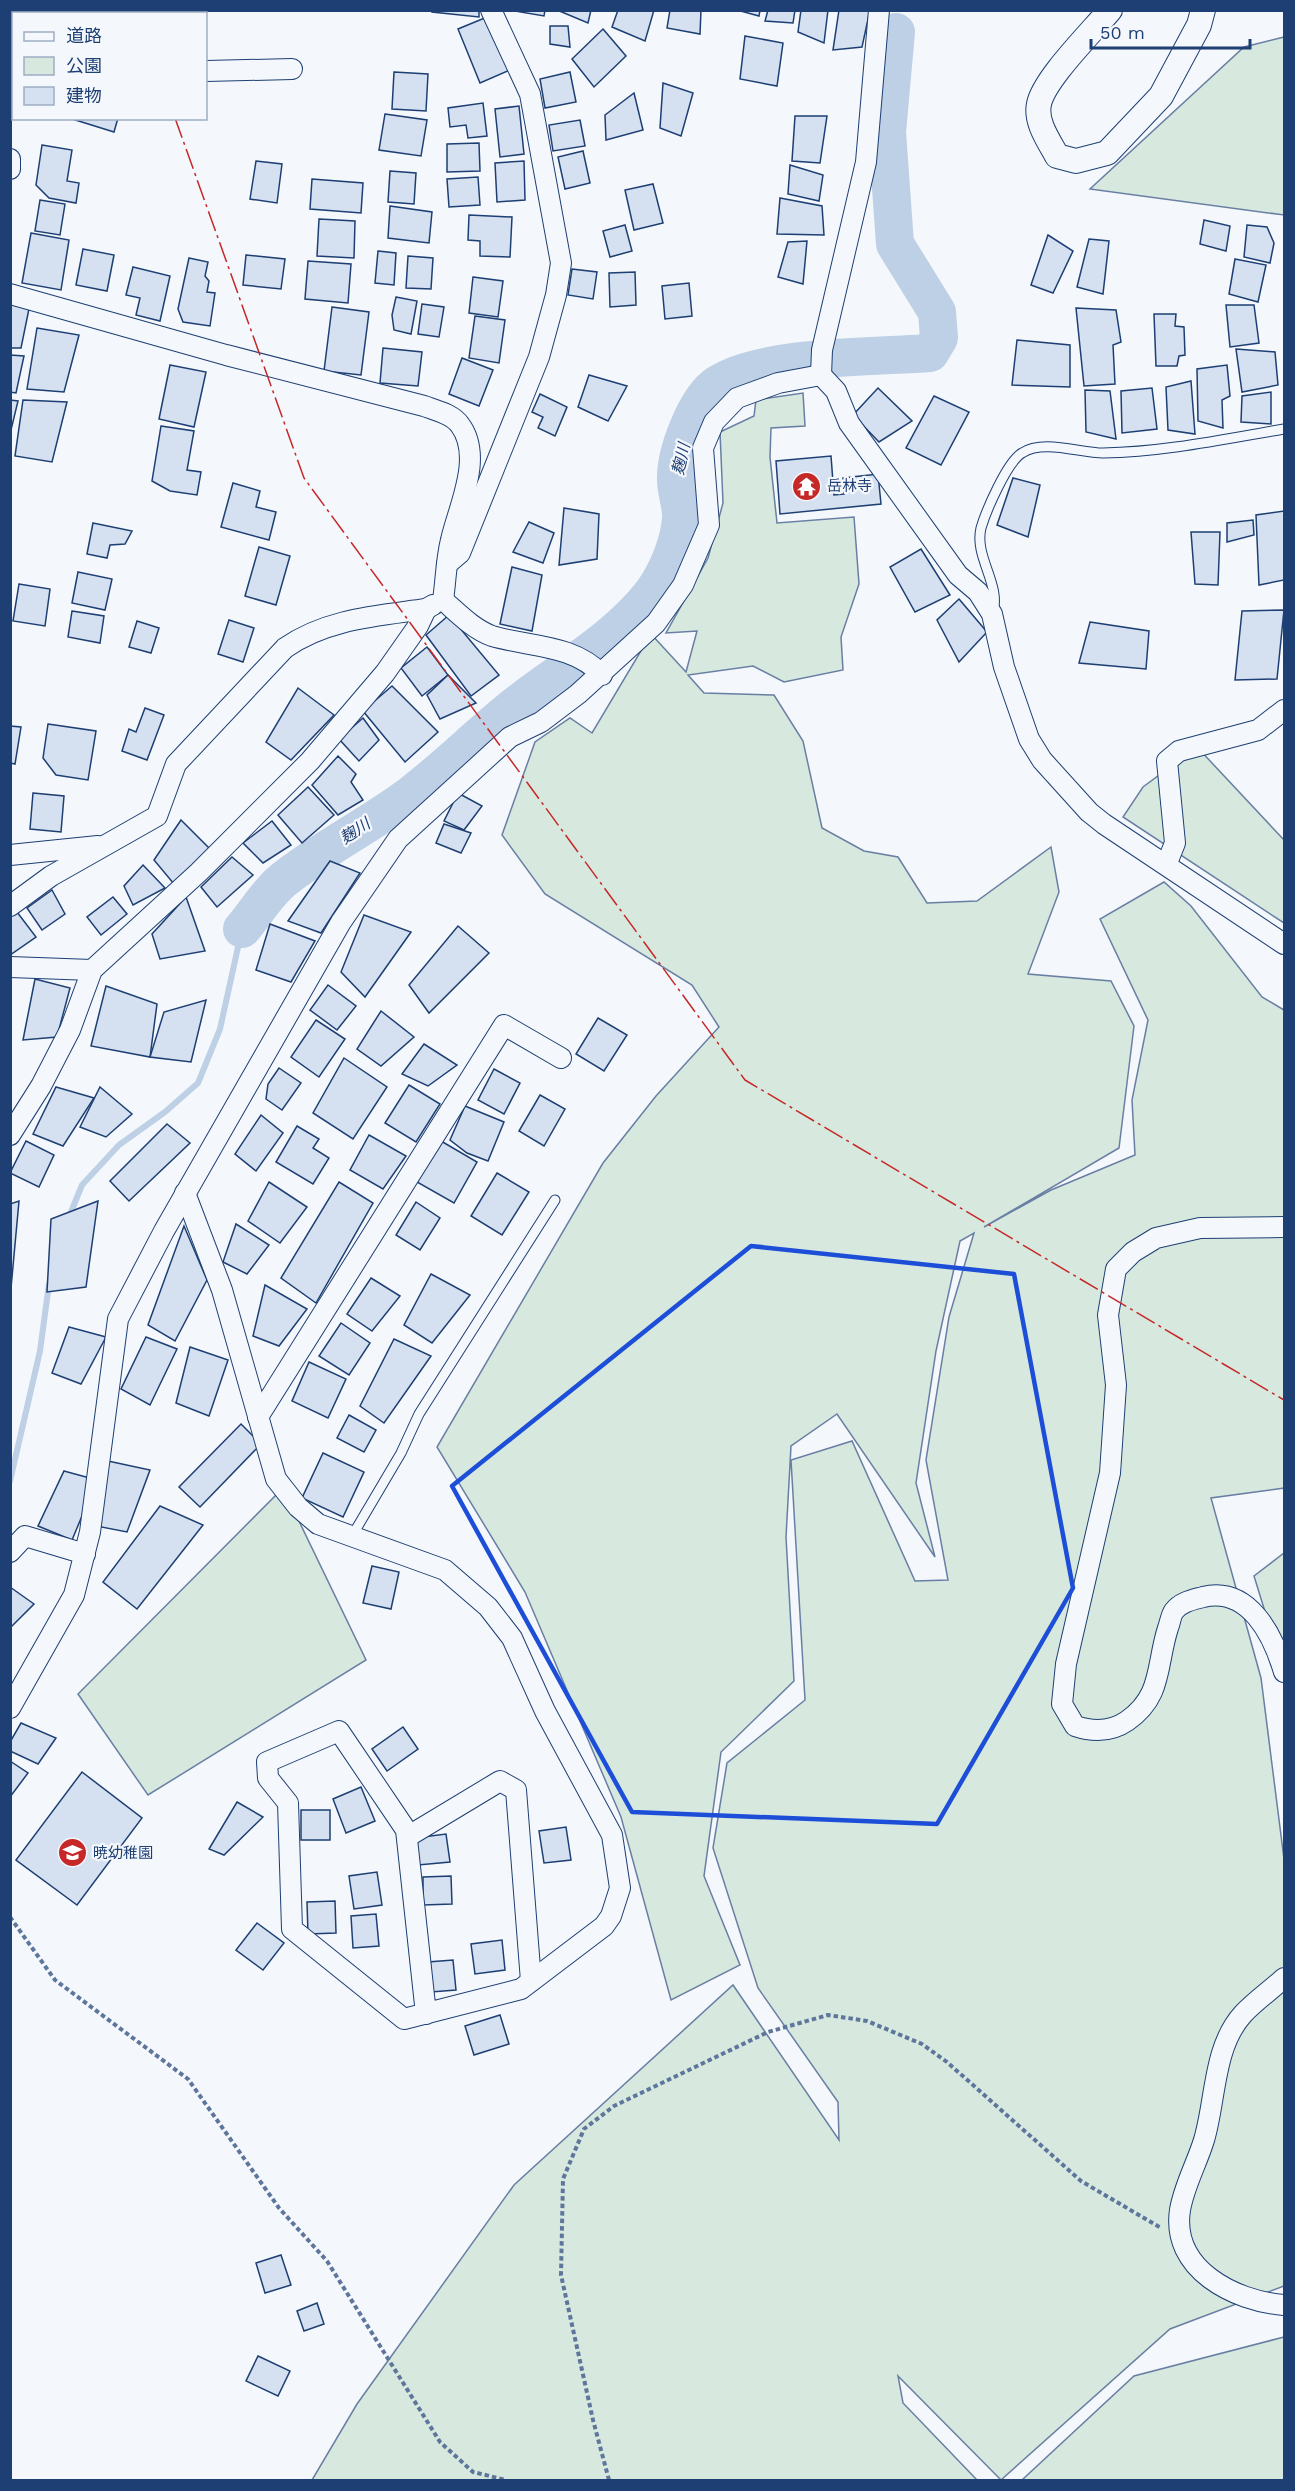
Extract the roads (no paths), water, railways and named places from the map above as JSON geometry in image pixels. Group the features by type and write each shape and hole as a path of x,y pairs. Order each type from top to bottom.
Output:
{"street":[{"path":"447,564 460,554 540,357 556,296 561,263 530,94 491,10"},
{"path":"879,10 866,162 822,350 821,372 836,392 849,423 958,575 978,592 992,614 1004,667 1029,740 1042,760 1089,812 1284,944"},
{"path":"1110,10 1047,86 1039,105 1041,127 1057,156 1076,161 1107,153 1161,96 1199,24 1203,10"},
{"path":"207,70 292,69"},
{"path":"10,159 10,169"},
{"path":"10,294 226,355 424,406 451,417 461,425 469,452 468,485 451,540 443,600"},
{"path":"10,1708 74,1595 90,1532 118,1319 185,1193 341,922 398,838 510,737 541,722 656,623 687,575 709,525 703,448 714,422 737,398 778,383 821,372"},
{"path":"443,600 476,628 492,636 566,651 598,671"},
{"path":"10,906 51,876 157,816 176,764 285,648 305,634 348,621 426,609 443,600"},
{"path":"10,1135 41,1086 69,1030 92,970 199,872 310,761 385,673 418,626 426,609"},
{"path":"1167,864 1175,843 1167,761 1179,751 1258,730 1280,718"},
{"path":"10,855 110,844"},
{"path":"10,967 92,970"},
{"path":"258,1417 504,1025 561,1058"},
{"path":"185,1193 222,1290 276,1479 298,1507 318,1524 445,1570 488,1607 512,1638 545,1711 612,1835 620,1888 611,1916 604,1926 521,1989 426,2014 404,2019 292,1929 288,1803 268,1778 267,1762 339,1731 406,1830 426,2014"},
{"path":"1284,1227 1200,1228 1156,1238 1132,1252 1116,1269 1108,1315 1116,1385 1110,1473 1065,1665 1062,1704 1075,1726 1090,1731 1120,1726 1142,1710 1154,1691 1173,1611 1186,1601 1208,1596 1229,1595 1246,1606 1264,1626 1284,1672"},
{"path":"10,1552 25,1536 85,1554"},
{"path":"407,1837 500,1781 516,1790 531,1982"},
{"path":"1284,1978 1242,2015 1230,2034 1219,2066 1205,2139 1180,2209 1179,2240 1189,2257 1217,2285 1263,2303 1284,2306"}],"lane":[{"path":"992,614 996,601 979,541 981,527 1006,471 1022,452 1044,448 1103,453 1182,446 1284,429"},
{"path":"352,1536 401,1453 418,1414 555,1200"}],"waterway":[{"name":"麹川","path":"242,929 266,897 283,880 409,796 529,695 611,635 640,607 663,576 678,538 681,514 676,485 683,442 694,414 710,391 718,384 762,367 820,359 930,353 939,338 937,312 895,244 887,132 896,32"},
{"path":"69,1217 82,1185 119,1145 165,1112 198,1083 220,1029 242,929"},
{"path":"10,1481 40,1351 49,1284"}],"place":[{"name":"岳林寺","path":"806,486"},
{"name":"暁幼稚園","path":"72,1853"}]}
